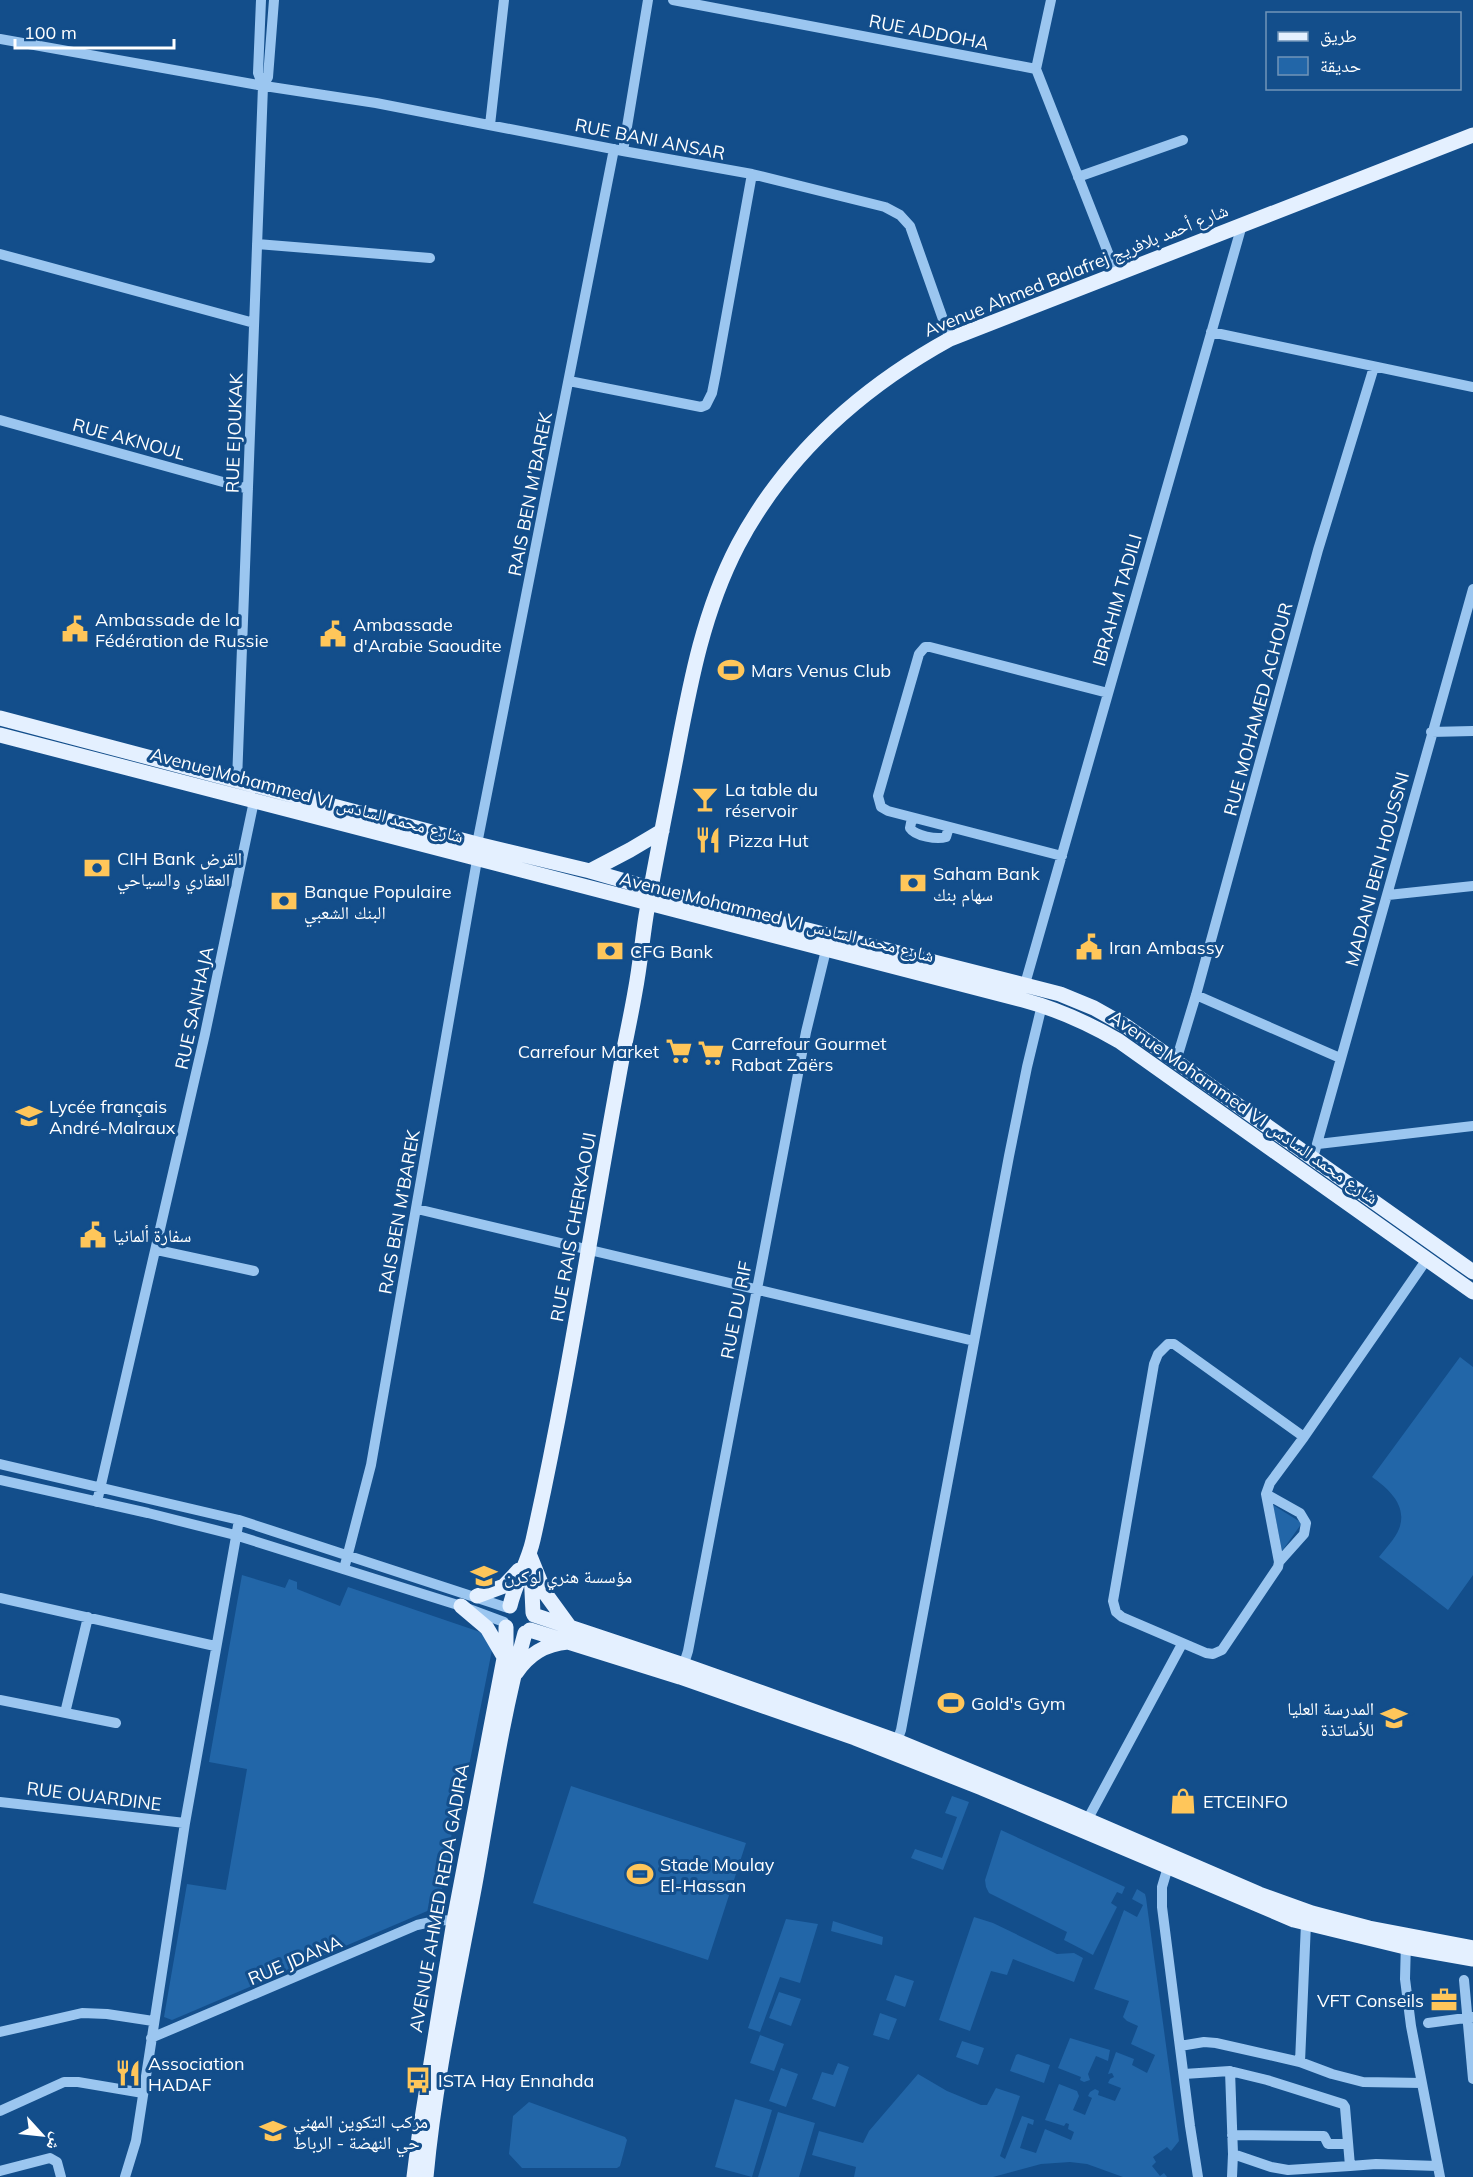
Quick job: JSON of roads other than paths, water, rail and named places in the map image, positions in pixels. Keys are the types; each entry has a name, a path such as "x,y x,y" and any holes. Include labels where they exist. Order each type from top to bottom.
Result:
{"main road":[{"name":"Avenue Ahmed Balafrej شارع أحمد بلافريج","path":"648,904 692,674 704,625 728,565 748,526 783,474 835,418 892,373 950,339 1473,135"},
{"name":"Avenue Mohammed VI شارع محمد السادس","path":"0,718 237,781 648,904 1042,1005 1089,1024 1119,1041 1473,1292"},
{"name":"Avenue Mohammed VI شارع محمد السادس","path":"0,735 254,801 477,852 590,871 709,905 1060,994 1094,1008 1126,1026 1316,1151 1473,1272"},
{"path":"590,871 662,831"},
{"name":"RUE RAIS CHERKAOUI","path":"530,1556 557,1426 635,993 648,904"},
{"path":"477,1596 504,1586 530,1556"},
{"path":"530,1556 513,1595 507,1616 515,1634 531,1623"},
{"path":"530,1556 531,1623"},
{"path":"530,1556 545,1593 570,1634"},
{"path":"507,1616 518,1603 524,1604 528,1606 531,1623"},
{"path":"461,1606 487,1628 504,1657"},
{"name":"AVENUE AHMED REDA GADIRA","path":"426,2177 461,1921 504,1657 507,1616"},
{"path":"531,1623 897,1741 1170,1862 1259,1906 1306,1923 1406,1941 1469,1949"},
{"name":"AVENUE AHMED REDA GADIRA","path":"414,2177 419,2137 461,1921 514,1675 531,1623"},
{"path":"514,1675 526,1660 542,1648 570,1634"},
{"path":"682,1671 1084,1825"},
{"path":"1170,1862 1312,1913 1406,1941"}],"street":[{"name":"RUE EJOUKAK","path":"237,781 257,244 261,85 258,73 261,0"},
{"name":"RUE EJOUKAK","path":"261,85 268,77 274,0"},
{"path":"490,125 504,0"},
{"name":"RAIS BEN M’BAREK","path":"344,1569 371,1465 477,852 569,381 648,0"},
{"name":"RUE ADDOHA","path":"673,0 1036,69"},
{"path":"1051,0 1036,69 1116,273"},
{"name":"RUE BANI ANSAR","path":"0,39 376,103 752,174 885,207 900,216 910,226 950,339"},
{"path":"1078,177 1183,140"},
{"path":"569,381 701,407 706,405 714,383 752,174"},
{"name":"IBRAHIM TADILI","path":"1025,984 1242,225"},
{"path":"257,244 430,258"},
{"path":"0,254 254,323"},
{"path":"1211,332 1473,387"},
{"name":"RUE MOHAMED ACHOUR","path":"1176,1061 1318,550 1374,367"},
{"name":"RUE AKNOUL","path":"0,420 248,489"},
{"name":"MADANI BEN HOUSSNI","path":"1316,1151 1431,732 1473,589"},
{"path":"1062,856 884,810 878,801 922,649 930,647 1108,693"},
{"path":"1431,732 1473,731"},
{"name":"RUE SANHAJA","path":"97,1502 157,1250 254,801"},
{"path":"1388,895 1473,886"},
{"name":"RUE DU RIF","path":"682,1671 806,1032 826,950"},
{"path":"1196,995 1341,1058"},
{"path":"897,1741 901,1730 1027,1067 1042,1005"},
{"path":"1316,1151 1473,1126"},
{"path":"417,1209 974,1341"},
{"path":"157,1250 254,1271"},
{"path":"1279,1562 1266,1494 1270,1483 1427,1259"},
{"path":"1266,1494 1300,1513 1306,1523 1304,1534 1279,1562 1274,1575 1222,1650 1213,1654 1182,1644 1122,1617 1116,1612 1114,1607 1154,1364 1158,1354 1168,1344 1174,1344 1304,1437"},
{"path":"0,1464 238,1520 477,1596 507,1616"},
{"path":"0,1480 235,1535 461,1606 507,1616"},
{"path":"125,2177 136,2141 185,1823 238,1520"},
{"path":"0,1598 215,1646"},
{"path":"65,1713 88,1617"},
{"path":"1084,1825 1182,1644"},
{"path":"0,1700 116,1723"},
{"name":"RUE OUARDINE","path":"0,1802 185,1823"},
{"path":"1170,1862 1162,1887 1162,1907 1197,2176"},
{"name":"RUE JDANA","path":"151,2038 417,1925 440,1920 461,1921"},
{"path":"1300,2062 1306,1923"},
{"path":"1233,2154 1271,2167 1288,2170 1376,2164 1439,2172 1405,1979 1406,1941"},
{"path":"1464,1980 1470,2017 1473,2079"},
{"path":"0,2032 82,2013 108,2014 153,2021"},
{"path":"1428,2023 1470,2017"},
{"path":"1180,2046 1204,2042 1216,2043 1300,2062 1363,2082 1422,2083"},
{"path":"1184,2074 1230,2071 1343,2104 1350,2166"},
{"path":"1230,2071 1232,2177"},
{"path":"0,2111 64,2082 78,2082 143,2093"},
{"path":"1232,2135 1324,2136 1328,2144 1348,2144"},
{"path":"0,2171 51,2158 57,2162 60,2177"}],"place":[{"name":"Ambassade de la Fédération de Russie","path":"75,629"},
{"name":"Ambassade d'Arabie Saoudite","path":"333,634"},
{"name":"Mars Venus Club","path":"731,670"},
{"name":"La table du réservoir","path":"705,799"},
{"name":"Pizza Hut","path":"708,840"},
{"name":"CIH Bank القرض العقاري والسياحي","path":"97,868"},
{"name":"Saham Bank سهام بنك","path":"913,883"},
{"name":"Banque Populaire البنك الشعبي","path":"284,901"},
{"name":"Iran Ambassy","path":"1089,947"},
{"name":"CFG Bank","path":"610,951"},
{"name":"Carrefour Market","path":"679,1051"},
{"name":"Carrefour Gourmet Rabat Zaërs","path":"711,1053"},
{"name":"Lycée français André-Malraux","path":"29,1116"},
{"name":"سفارة ألمانيا","path":"93,1235"},
{"name":"مؤسسة هنري لوكرن","path":"484,1576"},
{"name":"Gold's Gym","path":"951,1703"},
{"name":"المدرسة العليا للأساتذة","path":"1394,1718"},
{"name":"ETCEINFO","path":"1183,1801"},
{"name":"Stade Moulay El-Hassan","path":"640,1874"},
{"name":"VFT Conseils","path":"1444,2000"},
{"name":"Association HADAF","path":"128,2073"},
{"name":"ISTA Hay Ennahda","path":"418,2080"},
{"name":"مركب التكوين المهني حي النهضة - الرباط","path":"273,2131"}]}
